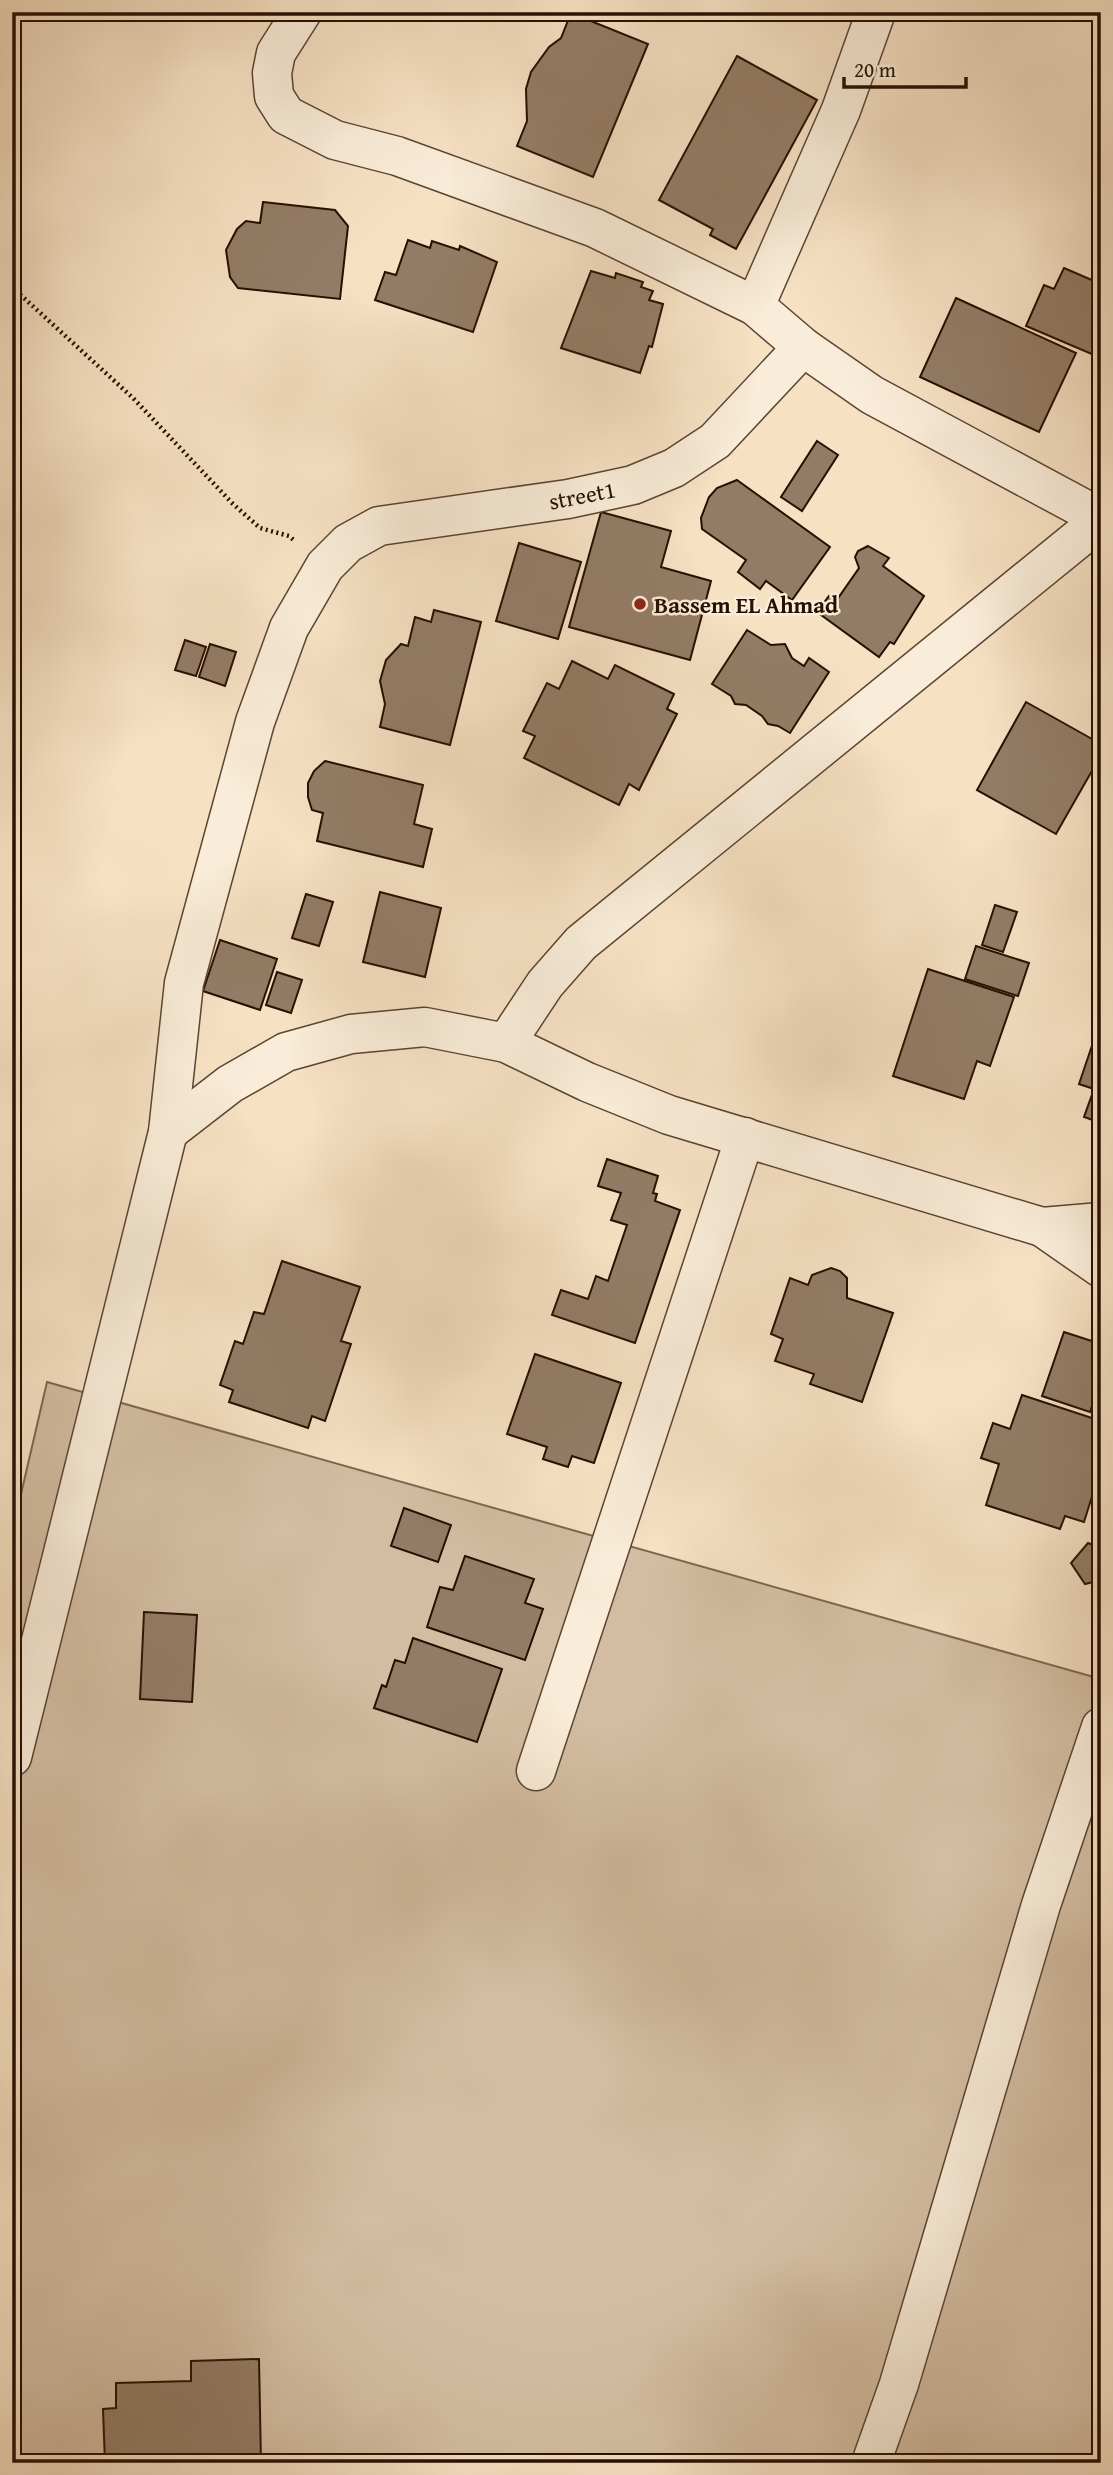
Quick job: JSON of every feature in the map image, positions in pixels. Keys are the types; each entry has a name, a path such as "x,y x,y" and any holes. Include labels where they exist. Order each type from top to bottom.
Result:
{"street":[{"path":"302,12 276,53 272,73 274,96 286,115 335,139 397,156 596,228 755,306 803,347 872,395 1101,519 581,943 545,984 506,1042"},
{"path":"755,306 841,110 876,12"},
{"name":"street1","path":"12,1757 168,1132 184,983 203,905 255,722 289,628 325,566 348,542 379,526 568,499 633,485 674,468 715,441 803,347"},
{"path":"168,1132 230,1084 286,1052 351,1034 425,1027 506,1042 587,1082 646,1105 1042,1227 1101,1268"},
{"path":"536,1771 745,1137"},
{"path":"1042,1227 1101,1222"},
{"path":"872,2463 1041,1905 1101,1727"}],"path":[{"path":"12,288 133,398 232,503 260,528 289,536 325,566"}],"shaded area":[{"path":"47,1382 1101,1679 1101,2463 19,2463 12,2423 12,1533"}],"building":[{"path":"571,13 648,44 593,177 517,146 527,121 526,89 531,72 549,47 561,38"},
{"path":"737,56 817,100 736,249 710,235 713,229 659,200"},
{"path":"263,202 335,210 348,226 340,299 238,288 230,277 226,250 237,229 246,221 260,223"},
{"path":"408,240 430,248 432,241 459,250 460,246 497,262 473,332 375,300 385,272 396,275"},
{"path":"1064,268 1101,284 1101,358 1026,326 1044,285 1054,289"},
{"path":"591,271 615,278 616,273 643,282 641,287 653,291 649,300 663,304 652,347 649,346 640,373 561,348"},
{"path":"956,298 1076,353 1039,432 920,377"},
{"path":"817,441 838,455 802,511 781,497"},
{"path":"737,480 830,547 792,600 766,581 760,589 738,572 746,560 702,529 701,518 709,497 717,488"},
{"name":"Bassem EL Ahmad","path":"601,512 671,531 661,567 711,581 690,660 569,627"},
{"path":"519,543 581,562 558,639 496,621"},
{"path":"868,546 889,558 883,566 924,596 894,644 890,642 879,657 817,612 829,596 836,601 859,568 855,557 858,551"},
{"path":"434,610 481,622 450,745 380,727 385,704 380,681 386,660 401,644 408,646 415,617 431,622"},
{"path":"747,630 771,645 785,644 792,658 804,666 809,658 829,672 790,733 768,724 762,716 746,705 735,704 731,696 712,684"},
{"path":"185,640 206,647 196,676 175,670"},
{"path":"210,644 236,652 225,686 199,677"},
{"path":"572,661 608,679 615,665 674,694 667,709 677,714 639,790 629,784 619,805 524,758 535,736 523,731 547,683 559,689"},
{"path":"1026,702 1101,744 1101,755 1056,834 977,790"},
{"path":"325,761 423,785 414,824 432,829 423,867 317,841 323,813 312,810 308,783 314,771"},
{"path":"380,892 441,908 425,977 363,962"},
{"path":"306,894 333,902 319,946 292,938"},
{"path":"995,905 1017,912 1003,952 982,945"},
{"path":"220,940 277,959 260,1010 203,991"},
{"path":"976,946 1029,963 1018,996 965,979"},
{"path":"928,969 1014,997 990,1066 977,1061 964,1099 893,1076"},
{"path":"277,972 302,980 291,1013 266,1005"},
{"path":"1101,1019 1101,1123 1084,1117 1094,1089 1079,1084"},
{"path":"607,1159 658,1176 653,1193 657,1194 655,1201 680,1210 635,1343 552,1315 561,1290 588,1299 596,1276 608,1281 627,1225 611,1220 621,1193 598,1186"},
{"path":"282,1261 360,1287 341,1341 351,1344 325,1421 312,1416 308,1428 229,1402 233,1390 220,1385 235,1341 243,1344 254,1312 264,1314"},
{"path":"831,1268 840,1271 847,1278 847,1298 893,1313 862,1402 810,1384 814,1374 775,1361 783,1339 771,1334 790,1278 808,1285 812,1275"},
{"path":"1064,1332 1101,1344 1101,1379 1090,1412 1042,1396"},
{"path":"535,1354 621,1383 594,1463 572,1456 568,1467 543,1459 547,1447 507,1434"},
{"path":"1022,1395 1101,1421 1101,1493 1094,1490 1084,1522 1065,1516 1060,1529 986,1505 999,1464 981,1458 993,1423 1010,1429"},
{"path":"404,1508 451,1525 438,1562 391,1546"},
{"path":"1088,1543 1101,1548 1101,1580 1085,1584 1071,1563"},
{"path":"465,1556 534,1579 525,1603 543,1609 525,1660 427,1627 440,1587 453,1590"},
{"path":"144,1612 197,1615 192,1702 140,1699"},
{"path":"413,1638 502,1669 477,1742 374,1708 382,1685 386,1687 395,1660 405,1663"},
{"path":"259,2359 261,2463 105,2463 103,2409 116,2408 116,2383 191,2381 191,2361"}],"place":[{"name":"Bassem EL Ahmad","path":"640,604"}]}
